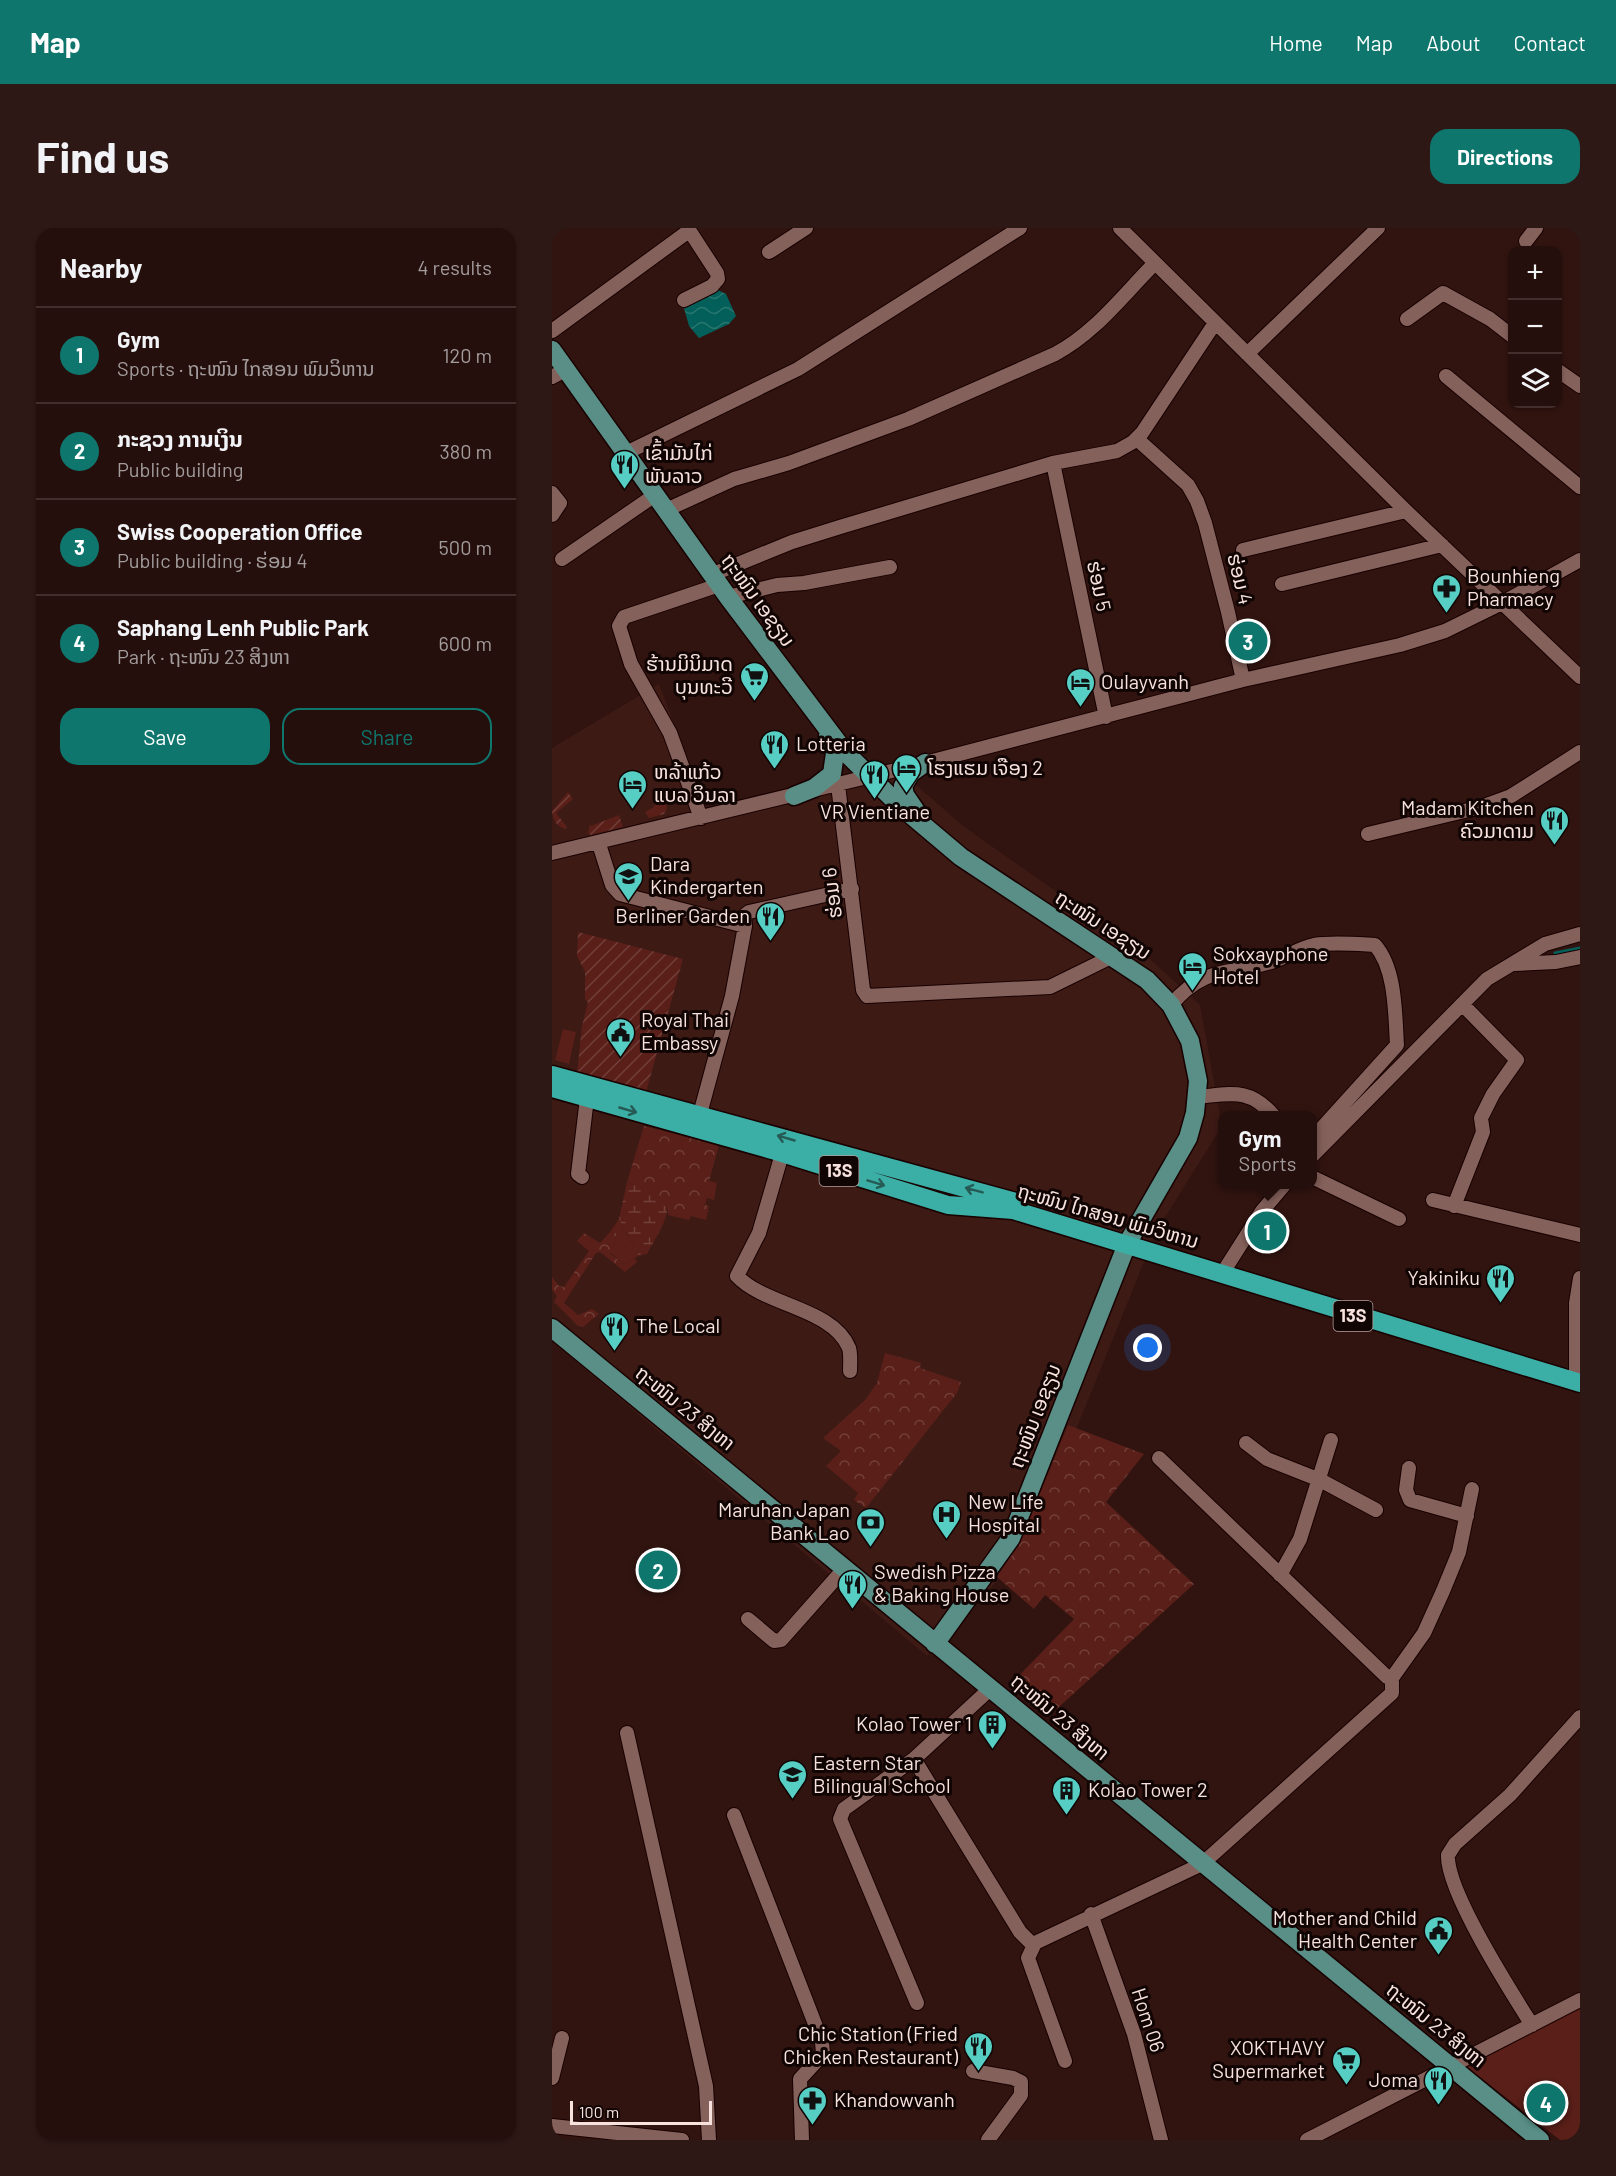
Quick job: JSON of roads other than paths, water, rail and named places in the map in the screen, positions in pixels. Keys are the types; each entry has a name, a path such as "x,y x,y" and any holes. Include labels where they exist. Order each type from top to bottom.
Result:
{"highway":[{"name":"ຖະໜົນ ໄກສອນ ພົມວິຫານ","path":"552,1075 700,1114 1227,1266 1578,1378"},
{"name":"ຖະໜົນ ໄກສອນ ພົມວິຫານ","path":"552,1088 782,1154 948,1205 1013,1209 1129,1239 1578,1378"}],"main road":[{"name":"ຖະໜົນ ເອຊຽນ","path":"552,350 559,374 626,453 719,586 820,721 871,777 930,833 969,862 1147,980 1171,1005 1190,1041 1198,1081 1188,1138 1129,1239 1011,1538 935,1644"},
{"path":"794,796 824,782 832,774 835,764 831,742 820,721"},
{"path":"925,764 911,773 903,786 910,804 930,833"},
{"name":"ຖະໜົນ 23 ສິງຫາ","path":"552,1328 1540,2140"}],"street":[{"path":"769,252 806,228"},
{"path":"626,453 798,369 1020,228"},
{"path":"1120,228 1406,511 1504,602 1580,677"},
{"path":"1247,354 1378,228"},
{"path":"1526,241 1536,228"},
{"path":"552,331 687,232 696,239 717,273 718,279 712,286 684,300"},
{"path":"562,559 660,503 789,464 908,419 1055,354 1074,344 1091,330 1155,263"},
{"path":"1407,319 1443,293 1490,319 1508,333"},
{"path":"701,818 670,733 632,664 619,626 624,617 719,586 792,542 1053,463 1117,451 1137,439 1215,323"},
{"path":"1562,373 1580,386"},
{"path":"1446,376 1580,487"},
{"name":"ຮ່ອມ 4","path":"1137,439 1188,485 1205,522 1243,680"},
{"name":"ຮ່ອມ 5","path":"1053,463 1106,717"},
{"path":"552,493 560,504 552,515"},
{"path":"1243,550 1406,511"},
{"path":"1282,584 1442,545"},
{"path":"552,853 599,844 925,764 1243,680 1400,645 1445,631 1580,560"},
{"path":"719,586 804,583 890,567"},
{"path":"1368,834 1481,807 1511,796 1580,752"},
{"name":"ຮ່ອມ 6","path":"838,785 863,990 867,996 1050,987 1111,957"},
{"path":"599,844 612,885 620,894 745,926"},
{"path":"700,1114 732,996 745,926 744,916 749,912 852,889"},
{"path":"1317,1150 1487,979 1545,944 1580,934"},
{"path":"1171,1005 1185,988 1199,979 1228,970 1270,962 1315,945 1375,945 1383,954 1389,978 1397,1045 1317,1133"},
{"path":"1515,964 1556,962 1580,957"},
{"path":"1454,1206 1483,1132 1481,1118 1493,1094 1517,1060 1462,1004"},
{"path":"1197,1097 1245,1094 1254,1097 1269,1111"},
{"path":"582,1178 578,1174 587,1098"},
{"path":"782,1154 759,1233 737,1276 752,1287 835,1328 850,1350 849,1371"},
{"path":"1317,1179 1399,1219"},
{"path":"1227,1266 1262,1211 1281,1189"},
{"path":"1433,1200 1580,1235"},
{"path":"1578,1378 1576,1303 1580,1278"},
{"path":"1280,1575 1300,1539 1331,1440"},
{"path":"1246,1443 1267,1459 1320,1480 1376,1510"},
{"path":"1159,1458 1387,1677 1392,1678"},
{"path":"1409,1468 1406,1490 1410,1500 1467,1516"},
{"path":"1065,2061 1028,1958 1030,1948 1035,1942 1091,1914 1202,1864 1392,1693 1392,1678 1424,1633 1459,1552 1472,1489"},
{"path":"748,1619 774,1641 781,1640 844,1569"},
{"path":"917,2003 840,1819 844,1809 914,1759 991,1688"},
{"path":"1532,2025 1477,1931 1452,1877 1448,1855 1455,1844 1510,1795 1580,1717"},
{"path":"627,1733 706,2086 710,2140"},
{"path":"914,1759 1020,1932 1030,1942 1035,1942"},
{"path":"734,1815 822,2042 823,2054 800,2079 802,2140"},
{"name":"Hom 06","path":"1091,1914 1134,2034 1161,2140"},
{"path":"1307,2140 1580,2000"},
{"path":"552,2078 562,2038"},
{"path":"973,2071 1013,2078 1021,2082 1023,2087 1021,2095 988,2140"},
{"path":"552,2126 682,2140"}],"water":[{"path":"718,290 726,294 736,316 729,324 699,338 689,326 684,308"}],"waterway":[{"path":"1555,953 1580,948"}],"place":[{"name":"ເຂົ້າມັນໄກ່ ພັນລາວ","path":"624,490"},
{"name":"Bounhieng Pharmacy","path":"1446,614"},
{"name":"Swiss Cooperation Office","path":"1248,641"},
{"name":"ຮ້ານມິນິມາດ ບຸນທະວີ","path":"754,702"},
{"name":"Oulayvanh","path":"1080,708"},
{"name":"Lotteria","path":"775,770"},
{"name":"ໂຮງແຮມ ເຈືອງ 2","path":"907,794"},
{"name":"VR Vientiane","path":"875,800"},
{"name":"ຫລ້າແກ້ວ ແບລ ວິນລາ","path":"633,810"},
{"name":"Madam Kitchen ຄົວມາດາມ","path":"1555,846"},
{"name":"Dara Kindergarten","path":"629,902"},
{"name":"Berliner Garden","path":"771,942"},
{"name":"Sokxayphone Hotel","path":"1192,992"},
{"name":"Royal Thai Embassy","path":"620,1058"},
{"name":"Gym","path":"1267,1231"},
{"name":"Yakiniku","path":"1501,1304"},
{"name":"The Local","path":"615,1352"},
{"name":"New Life Hospital","path":"947,1540"},
{"name":"Maruhan Japan Bank Lao","path":"871,1548"},
{"name":"ກະຊວງ ການເງິນ","path":"658,1570"},
{"name":"Swedish Pizza & Baking House","path":"853,1610"},
{"name":"Kolao Tower 1","path":"993,1750"},
{"name":"Eastern Star Bilingual School","path":"792,1800"},
{"name":"Kolao Tower 2","path":"1067,1816"},
{"name":"Mother and Child Health Center","path":"1438,1956"},
{"name":"Chic Station (Fried Chicken Restaurant)","path":"979,2072"},
{"name":"XOKTHAVY Supermarket","path":"1346,2086"},
{"name":"Saphang Lenh Public Park","path":"1546,2103"},
{"name":"Joma","path":"1439,2106"},
{"name":"Khandowvanh","path":"813,2126"}]}
